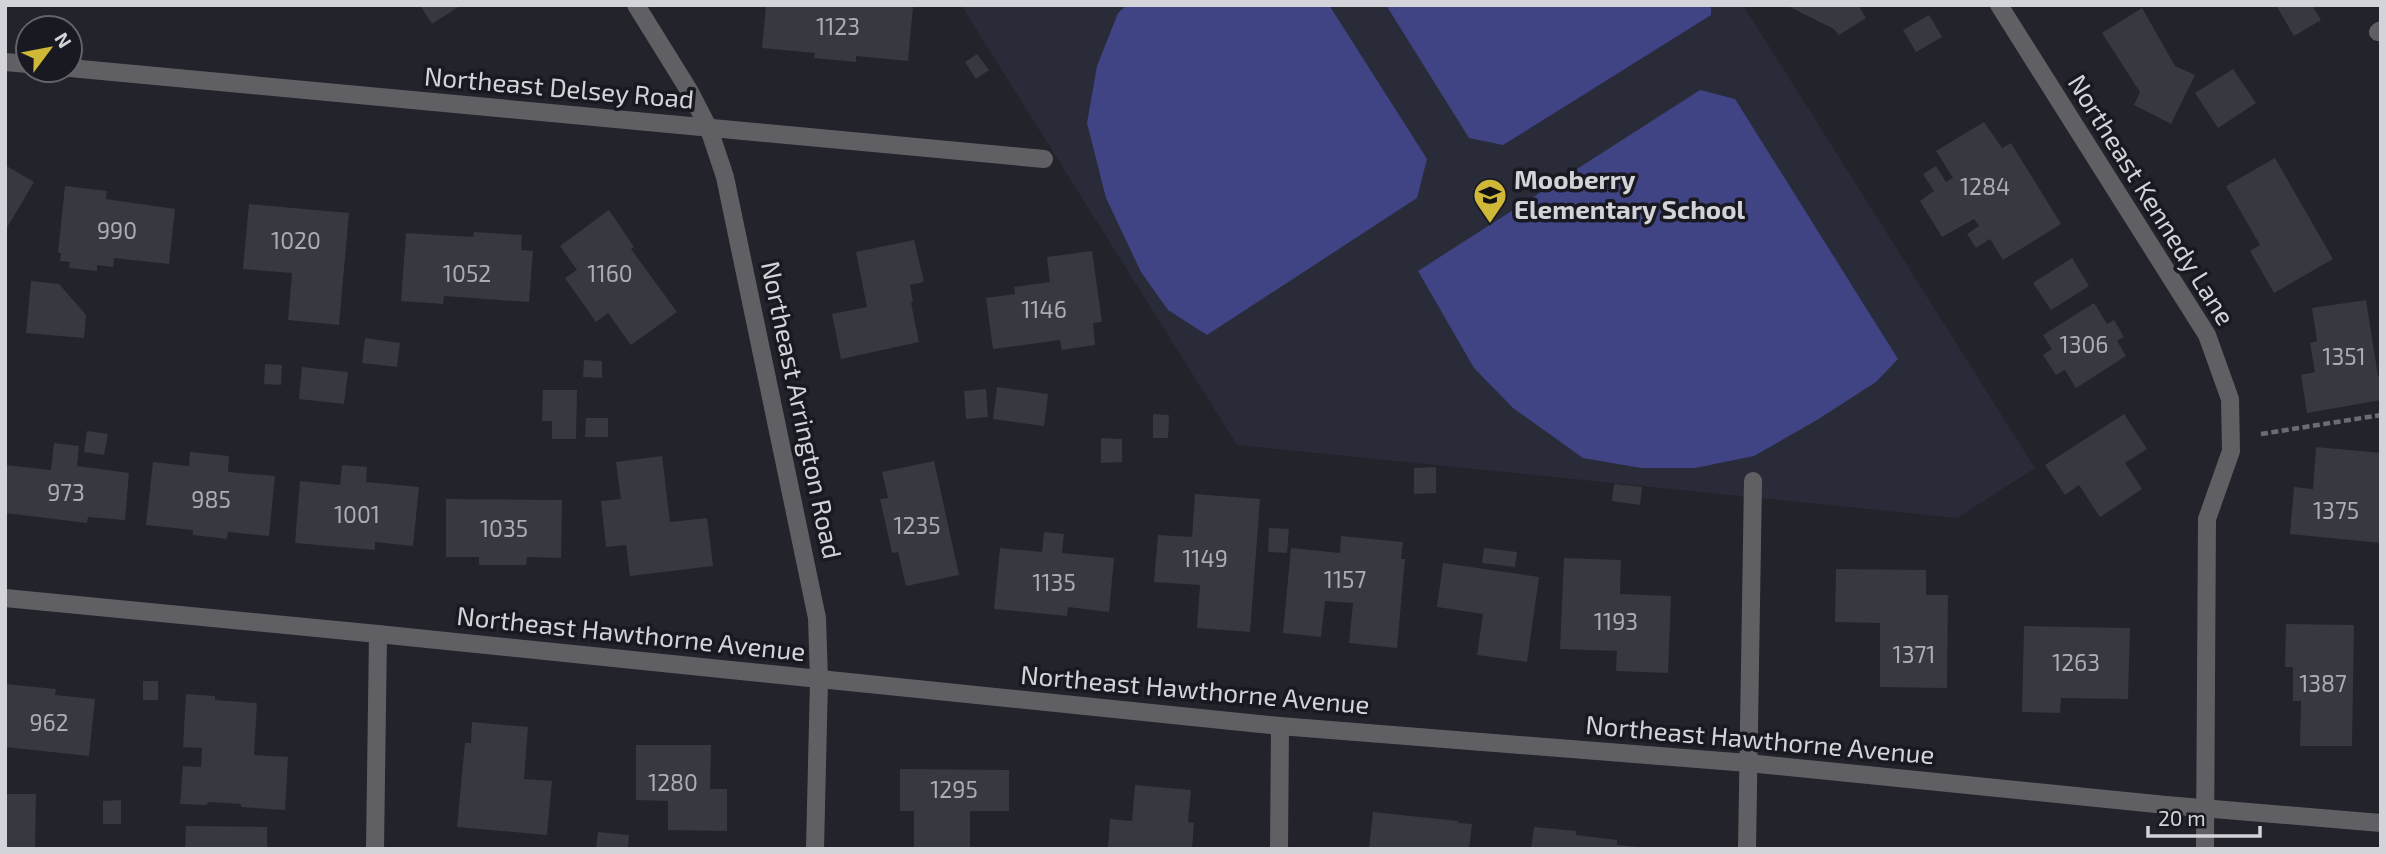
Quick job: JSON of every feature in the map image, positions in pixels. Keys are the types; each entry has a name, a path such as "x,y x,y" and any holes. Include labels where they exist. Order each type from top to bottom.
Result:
{"street":[{"name":"Northeast Arrington Road","path":"636,5 690,92 709,129 725,177 817,618 819,680 815,849"},
{"name":"Northeast Kennedy Lane","path":"1999,5 2207,335 2230,399 2231,451 2207,519 2205,849"},
{"name":"Northeast Delsey Road","path":"84,69 1044,159"},
{"path":"1747,849 1753,481"},
{"name":"Northeast Hawthorne Avenue","path":"5,598 1280,726 1748,763 2381,823"},
{"path":"375,849 378,634"},
{"path":"1279,849 1280,726"}],"path":[{"path":"2261,434 2381,415"}],"shaded area":[{"name":"Mooberry Elementary School","path":"961,5 1743,5 2035,468 1957,518 1237,445"},
{"path":"1127,5 1329,5 1427,159 1417,198 1207,335 1168,310 1141,272 1106,198 1087,123 1097,66 1118,13"},
{"path":"1386,5 1711,5 1711,15 1503,145 1469,138"},
{"path":"1700,90 1735,99 1898,359 1876,382 1754,456 1695,468 1641,468 1583,458 1513,408 1474,368 1418,271"}],"building":[{"path":"420,5 461,5 432,24"},
{"path":"766,5 913,6 908,61 856,56 856,62 814,58 815,53 762,48"},
{"path":"1786,5 1858,5 1866,18 1839,35 1834,29"},
{"path":"2276,5 2312,5 2321,20 2294,36"},
{"path":"2142,8 2175,66 2195,75 2171,124 2134,105 2140,92 2102,33"},
{"path":"1929,15 1942,37 1916,52 1903,30"},
{"path":"977,54 989,70 976,79 965,62"},
{"path":"2233,69 2256,103 2218,128 2195,93"},
{"path":"1984,122 2002,148 2011,143 2061,224 2003,260 1990,239 1976,248 1967,234 1979,226 1974,219 1942,237 1920,201 1934,191 1923,174 1936,166 1946,182 1953,178 1936,151"},
{"path":"2275,158 2333,259 2274,293 2250,251 2260,245 2226,186"},
{"path":"5,165 34,182 5,231"},
{"path":"65,186 107,191 106,199 175,209 169,264 114,258 113,267 97,265 97,271 69,268 70,262 60,261 61,253 58,253"},
{"path":"249,204 349,213 339,325 288,320 292,273 243,269"},
{"path":"609,210 634,247 631,249 677,312 631,345 608,313 596,322 565,278 577,270 560,246"},
{"path":"474,232 522,235 521,250 533,251 529,302 444,296 443,304 401,301 406,233 473,237"},
{"path":"914,240 924,282 910,285 919,342 841,359 832,314 867,307 856,252"},
{"path":"1092,251 1102,322 1093,323 1095,345 1062,350 1060,340 993,349 986,298 1015,294 1014,287 1050,282 1047,257"},
{"path":"2072,258 2089,286 2051,310 2033,283"},
{"path":"31,281 59,284 86,315 84,338 26,333"},
{"path":"2366,300 2378,376 2381,375 2381,400 2307,413 2301,375 2315,372 2310,343 2317,341 2312,308"},
{"path":"2094,303 2107,324 2114,320 2124,337 2117,341 2126,356 2076,388 2065,370 2056,375 2043,355 2052,349 2043,335"},
{"path":"365,338 400,343 397,367 362,363"},
{"path":"584,360 602,361 602,378 583,377"},
{"path":"265,364 282,365 281,385 264,384"},
{"path":"302,367 348,372 344,404 299,399"},
{"path":"997,387 1048,394 1044,426 993,419"},
{"path":"986,389 988,417 966,419 964,391"},
{"path":"543,390 577,390 576,439 552,439 552,421 542,421"},
{"path":"1153,414 1169,415 1168,438 1153,438"},
{"path":"2124,414 2147,449 2125,463 2142,489 2100,517 2079,485 2065,495 2045,465"},
{"path":"586,418 608,418 608,437 585,437"},
{"path":"87,431 108,434 104,455 84,452"},
{"path":"1101,438 1122,439 1122,462 1101,463"},
{"path":"54,443 79,446 77,466 129,473 125,520 88,517 87,523 5,513 5,465 51,470"},
{"path":"2316,447 2381,453 2381,543 2290,534 2294,487 2313,489"},
{"path":"190,452 229,456 228,472 275,476 269,536 228,532 227,539 193,535 193,530 146,525 153,462 189,466"},
{"path":"662,456 670,522 707,518 713,566 630,576 626,545 606,547 601,501 621,499 616,462"},
{"path":"934,461 959,575 906,586 898,552 892,553 880,499 888,498 882,472"},
{"path":"342,465 367,467 366,482 419,487 413,546 375,542 375,550 295,543 300,481 340,485"},
{"path":"1436,467 1436,493 1414,494 1414,468"},
{"path":"1614,484 1642,487 1640,505 1612,501"},
{"path":"1195,494 1260,499 1250,632 1197,628 1200,585 1154,582 1158,535 1192,537"},
{"path":"446,499 562,500 561,558 527,557 526,565 479,565 479,557 446,557"},
{"path":"1269,528 1289,529 1287,553 1268,552"},
{"path":"1044,532 1064,534 1062,553 1114,558 1109,612 1068,607 1067,616 994,609 1000,548 1042,552"},
{"path":"1341,536 1403,542 1401,559 1405,559 1397,648 1349,643 1353,603 1325,601 1321,637 1283,633 1291,548 1340,553"},
{"path":"1484,548 1517,552 1515,567 1482,563"},
{"path":"1564,558 1621,560 1620,594 1671,596 1668,673 1616,671 1617,651 1560,649"},
{"path":"1443,563 1539,577 1527,662 1477,655 1483,614 1437,607"},
{"path":"1836,569 1926,570 1926,595 1948,595 1947,688 1880,687 1880,623 1835,622"},
{"path":"2286,624 2354,625 2352,746 2300,746 2301,701 2293,701 2293,667 2285,667"},
{"path":"2024,626 2130,628 2128,699 2061,698 2060,713 2022,712"},
{"path":"143,681 158,681 158,700 143,700"},
{"path":"5,684 56,689 55,695 95,699 89,756 5,747"},
{"path":"186,694 215,696 215,700 257,703 254,755 288,757 285,810 208,802 207,805 180,804 183,766 201,767 202,748 183,747"},
{"path":"472,722 528,727 524,779 552,781 547,835 457,827 465,743 471,743"},
{"path":"636,745 711,745 710,789 727,789 727,831 668,830 668,801 636,800"},
{"path":"900,769 1009,770 1009,811 970,811 970,849 914,849 914,811 900,811"},
{"path":"1135,785 1191,790 1188,822 1194,823 1192,849 1108,849 1110,819 1132,821"},
{"path":"5,794 36,794 35,849 5,849"},
{"path":"121,800 121,824 103,824 103,801"},
{"path":"1373,812 1472,824 1469,849 1369,849"},
{"path":"186,826 267,827 267,849 185,849"},
{"path":"1534,827 1576,831 1576,835 1617,840 1617,845 1640,849 1531,849"},
{"path":"598,832 629,835 628,849 596,849"}],"place":[{"name":"Mooberry Elementary School","path":"1490,225"}]}
